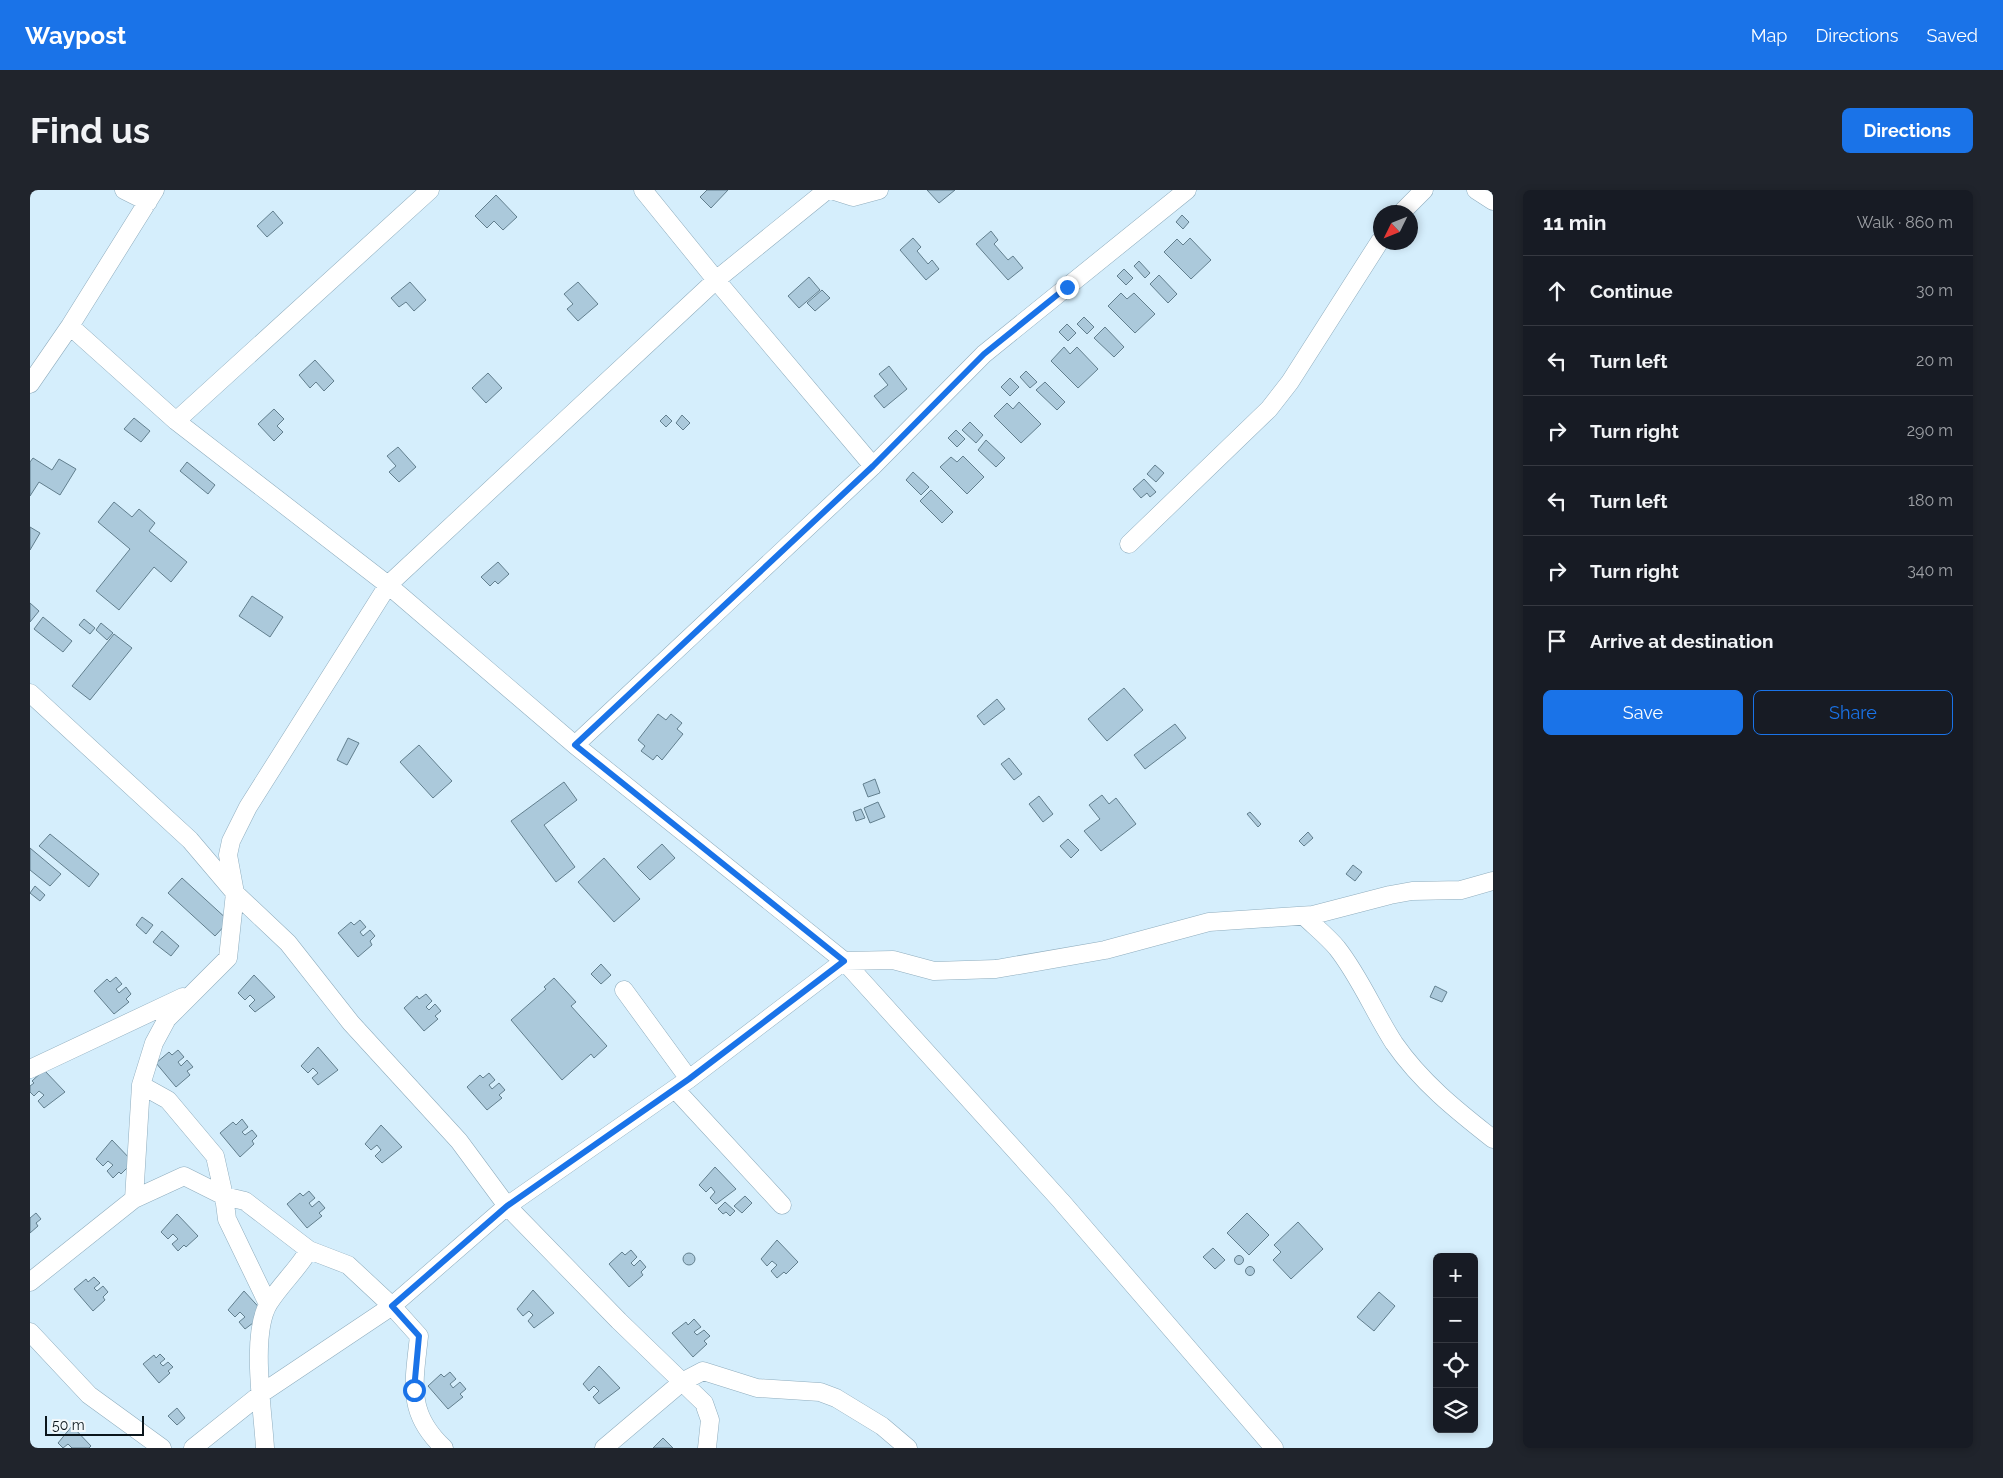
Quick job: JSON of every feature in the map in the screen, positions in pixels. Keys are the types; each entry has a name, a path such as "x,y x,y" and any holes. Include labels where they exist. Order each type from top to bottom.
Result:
{"street":[{"path":"30,384 70,326 152,196 124,190"},
{"path":"176,421 430,190"},
{"path":"644,190 716,280 873,466"},
{"path":"134,1198 140,1085 159,1032 167,1019 228,958 235,893 228,856 231,841 248,807 388,585 716,280 826,190"},
{"path":"831,190 853,197 878,190"},
{"path":"575,745 873,466 984,354 1187,190"},
{"path":"1409,205 1424,190"},
{"path":"1476,190 1493,202"},
{"path":"1129,544 1269,409 1290,382 1374,250"},
{"path":"70,326 176,421 388,585 575,745 844,961 1061,1201 1265,1445"},
{"path":"30,693 190,840 235,893 288,943 352,1024 459,1141 507,1206 620,1322 704,1404 710,1420 707,1448"},
{"path":"193,1448 262,1393 392,1306 507,1206 682,1084 844,961 893,960 934,971 996,969 1105,950 1209,922 1304,916 1400,893 1461,890 1493,880"},
{"path":"1304,916 1336,947 1373,1003 1394,1042 1413,1068 1449,1105 1493,1139"},
{"path":"624,990 682,1084 782,1205"},
{"path":"30,1069 197,991"},
{"path":"140,1085 168,1100 202,1138 215,1156 227,1219 268,1304"},
{"path":"30,1282 134,1198 184,1176 224,1196 245,1201 309,1250 348,1264 392,1306 419,1336 414,1390 417,1410 424,1426 444,1448"},
{"path":"265,1448 259,1337 268,1304 300,1266 309,1250"},
{"path":"30,1332 89,1395 162,1448"},
{"path":"604,1448 682,1382 703,1371 757,1388 820,1392 836,1398 882,1426 908,1448"}],"building":[{"path":"707,190 728,190 711,208 700,197"},
{"path":"927,190 955,190 939,203"},
{"path":"496,195 517,217 503,230 494,221 487,228 475,216"},
{"path":"273,211 283,223 267,237 257,226"},
{"path":"1182,215 1189,222 1183,229 1176,222"},
{"path":"991,231 998,240 994,244 1008,260 1013,256 1023,268 1008,280 976,244"},
{"path":"913,238 921,247 917,251 928,264 932,260 939,269 926,280 900,250"},
{"path":"1190,238 1211,260 1191,279 1164,252 1177,239 1183,245"},
{"path":"1139,261 1150,273 1145,278 1134,266"},
{"path":"1124,269 1133,278 1126,285 1117,276"},
{"path":"1159,275 1177,294 1168,303 1150,284"},
{"path":"809,277 820,290 799,308 788,296"},
{"path":"410,282 426,300 414,311 406,302 399,307 391,298"},
{"path":"578,282 598,304 578,321 567,309 573,304 564,294"},
{"path":"822,290 830,298 815,311 807,303"},
{"path":"1121,293 1127,299 1134,293 1155,314 1135,333 1108,306"},
{"path":"1084,317 1094,327 1087,334 1077,324"},
{"path":"1067,324 1076,333 1068,341 1059,332"},
{"path":"1105,327 1124,347 1114,357 1094,338"},
{"path":"1064,347 1070,354 1077,347 1098,369 1078,388 1051,361"},
{"path":"315,360 334,381 324,391 316,382 310,388 299,375"},
{"path":"889,366 907,389 884,408 874,396 888,385 879,374"},
{"path":"1026,371 1037,382 1030,388 1020,377"},
{"path":"488,373 502,388 486,403 472,388"},
{"path":"1010,378 1019,387 1010,396 1001,387"},
{"path":"1045,382 1065,402 1057,410 1036,390"},
{"path":"1019,402 1041,424 1021,443 994,416 1007,403 1013,409"},
{"path":"274,409 284,419 277,426 283,432 274,441 258,424"},
{"path":"666,415 672,421 666,427 660,421"},
{"path":"682,415 690,423 683,430 676,423"},
{"path":"134,418 150,431 141,442 124,429"},
{"path":"970,422 983,435 976,443 962,430"},
{"path":"956,430 965,439 957,447 948,438"},
{"path":"986,440 1005,458 996,467 978,450"},
{"path":"398,447 416,467 399,482 389,472 396,466 387,456"},
{"path":"963,456 984,477 967,494 940,467 951,457 957,462"},
{"path":"33,458 52,470 59,459 76,469 60,495 39,482 30,496 30,462"},
{"path":"187,462 215,485 208,494 180,471"},
{"path":"1155,465 1164,473 1156,482 1147,474"},
{"path":"913,472 929,487 921,495 906,480"},
{"path":"1144,479 1156,492 1150,497 1147,493 1141,498 1133,489"},
{"path":"931,490 953,512 942,523 920,501"},
{"path":"114,502 132,517 139,509 155,523 149,531 187,562 171,582 154,567 119,610 96,591 130,549 98,522"},
{"path":"30,527 40,533 30,550"},
{"path":"498,562 509,574 498,584 495,581 490,586 481,577"},
{"path":"252,596 283,617 270,637 239,616"},
{"path":"30,603 39,611 30,622"},
{"path":"43,617 72,641 63,652 34,629"},
{"path":"84,619 95,628 90,634 79,625"},
{"path":"101,623 113,633 107,640 96,630"},
{"path":"114,634 132,648 90,700 72,686"},
{"path":"1124,688 1143,710 1107,741 1088,719"},
{"path":"997,699 1005,709 984,725 977,716"},
{"path":"658,714 666,720 671,714 682,723 677,729 683,734 662,760 657,755 653,760 641,751 645,746 638,740"},
{"path":"1175,724 1186,738 1145,769 1134,755"},
{"path":"348,738 359,743 347,765 337,760"},
{"path":"419,745 452,781 433,798 400,762"},
{"path":"1009,758 1022,774 1014,780 1001,764"},
{"path":"875,779 880,793 868,797 863,784"},
{"path":"564,782 577,800 544,825 575,867 556,882 511,821"},
{"path":"1102,795 1109,804 1116,798 1136,824 1101,851 1084,831 1100,819 1089,805"},
{"path":"1039,796 1053,814 1043,822 1029,804"},
{"path":"878,802 885,817 870,823 864,808"},
{"path":"861,809 865,818 856,821 853,812"},
{"path":"1250,812 1261,824 1258,827 1247,814"},
{"path":"1308,832 1313,838 1304,846 1299,841"},
{"path":"50,834 99,874 89,887 39,846"},
{"path":"1068,839 1079,850 1071,858 1060,846"},
{"path":"662,844 675,858 650,880 637,867"},
{"path":"30,848 61,874 50,886 30,870"},
{"path":"604,858 640,899 614,922 578,882"},
{"path":"1353,865 1362,872 1355,881 1346,874"},
{"path":"182,878 229,921 215,936 168,893"},
{"path":"35,886 45,895 40,901 30,893"},
{"path":"142,917 153,925 146,934 136,925"},
{"path":"360,920 366,927 360,932 363,936 370,930 375,936 370,941 372,945 358,957 338,933 351,922 354,925"},
{"path":"162,931 179,946 171,956 153,942"},
{"path":"601,964 611,975 601,984 591,974"},
{"path":"254,975 275,997 255,1012 249,1006 255,1000 250,995 245,1000 238,993"},
{"path":"116,977 122,984 116,989 119,993 126,987 131,994 126,999 129,1002 114,1014 94,991 107,979 110,982"},
{"path":"554,978 576,1002 571,1006 607,1046 594,1058 591,1054 562,1080 511,1020 546,989 544,987"},
{"path":"1435,986 1447,992 1442,1002 1430,997"},
{"path":"426,994 432,1001 426,1007 429,1010 435,1004 441,1011 435,1016 438,1019 424,1031 404,1008 417,996 419,999"},
{"path":"318,1047 338,1070 318,1085 312,1078 318,1073 313,1068 308,1073 301,1066"},
{"path":"178,1050 184,1057 178,1062 181,1066 187,1060 193,1067 187,1071 190,1075 176,1087 156,1063 169,1052 172,1055"},
{"path":"44,1070 65,1092 44,1108 38,1101 44,1095 39,1091 34,1096 30,1092 30,1086 34,1083 32,1081"},
{"path":"489,1073 495,1080 489,1085 492,1089 499,1083 505,1090 499,1095 502,1098 487,1110 467,1087 480,1075 483,1078"},
{"path":"242,1119 248,1127 242,1132 245,1135 252,1130 257,1136 252,1141 254,1144 240,1157 220,1133 233,1122 236,1125"},
{"path":"381,1125 402,1147 382,1163 375,1156 381,1150 377,1145 371,1150 365,1144"},
{"path":"112,1140 133,1162 121,1174 119,1172 113,1178 107,1171 113,1165 108,1161 103,1166 96,1159"},
{"path":"715,1167 736,1189 716,1204 710,1198 715,1192 711,1187 706,1192 699,1185"},
{"path":"309,1191 315,1198 309,1203 312,1207 319,1201 325,1208 319,1213 322,1216 307,1228 287,1204 300,1193 303,1196"},
{"path":"745,1196 752,1203 742,1213 734,1206"},
{"path":"725,1202 735,1211 730,1216 726,1212 723,1214 718,1209"},
{"path":"36,1213 41,1219 36,1223 38,1226 30,1233 30,1218"},
{"path":"1247,1213 1269,1235 1249,1255 1227,1233"},
{"path":"177,1214 198,1236 186,1247 184,1245 178,1251 172,1244 178,1239 173,1234 168,1239 161,1232"},
{"path":"1298,1222 1323,1249 1291,1279 1273,1260 1281,1252 1274,1245"},
{"path":"777,1240 798,1262 786,1274 784,1272 777,1278 771,1271 777,1265 772,1261 767,1266 761,1259"},
{"path":"1213,1248 1225,1260 1215,1269 1203,1257"},
{"path":"631,1250 637,1257 631,1263 634,1266 640,1260 646,1267 641,1272 643,1275 629,1287 609,1264 622,1252 625,1255"},
{"path":"687,1253 691,1253 695,1259 691,1265 687,1265 683,1261 683,1257"},
{"path":"1239,1255 1244,1260 1239,1265 1234,1260"},
{"path":"1250,1267 1254,1271 1250,1275 1246,1271"},
{"path":"94,1277 100,1283 94,1288 97,1291 103,1286 108,1292 103,1297 105,1300 93,1311 74,1289 86,1279 88,1282"},
{"path":"533,1290 554,1313 534,1328 528,1321 533,1315 529,1311 523,1316 517,1309"},
{"path":"244,1291 265,1314 245,1329 239,1322 245,1317 240,1312 235,1317 228,1310"},
{"path":"1379,1292 1395,1306 1374,1331 1357,1317"},
{"path":"694,1319 701,1327 694,1332 697,1335 704,1330 710,1336 704,1341 707,1344 693,1357 672,1333 686,1322 688,1325"},
{"path":"160,1354 165,1359 160,1363 163,1366 168,1362 173,1367 168,1371 170,1373 159,1383 143,1364 154,1355 156,1358"},
{"path":"599,1366 620,1388 599,1404 593,1397 599,1391 594,1386 589,1391 583,1384"},
{"path":"450,1372 456,1379 450,1384 453,1388 460,1382 466,1389 460,1394 463,1397 448,1409 428,1386 441,1374 444,1377"},
{"path":"177,1408 185,1418 177,1425 168,1416"},
{"path":"72,1426 91,1446 89,1448 72,1448 68,1444 63,1448 58,1443"},
{"path":"663,1438 673,1448 653,1448"}],"route":[{"path":"414,1390 419,1336 392,1306 507,1206 689,1079 844,961 575,745 873,466 980,361 984,354 1067,287"}]}
